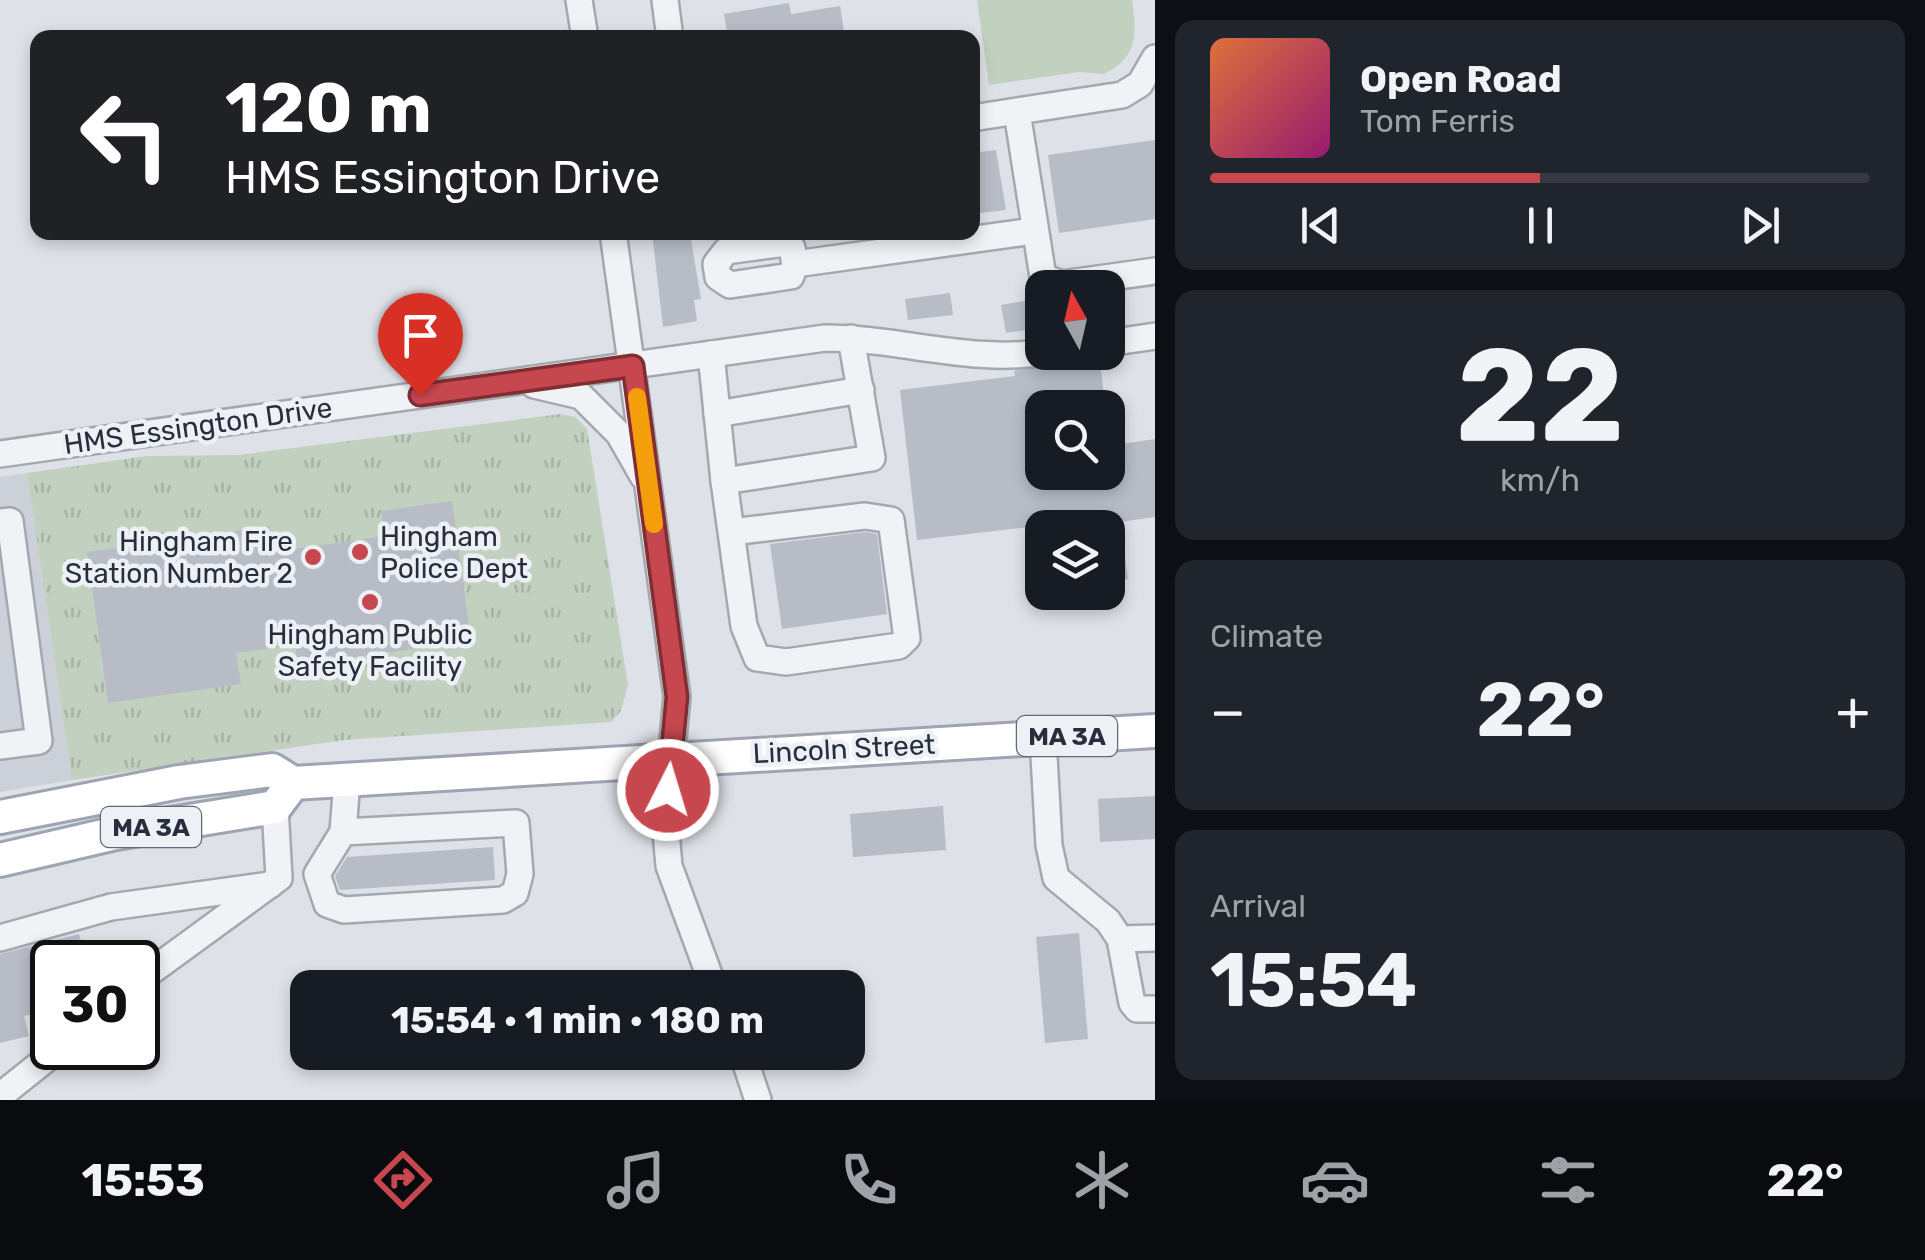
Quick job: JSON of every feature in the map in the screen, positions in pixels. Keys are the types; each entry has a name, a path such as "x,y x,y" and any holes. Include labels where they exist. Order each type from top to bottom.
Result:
{"main road":[{"name":"Lincoln Street","path":"0,860 347,780 1155,731"},
{"name":"Lincoln Street","path":"0,817 179,782 272,770 284,796"}],"street":[{"path":"579,0 583,30"},
{"path":"665,0 669,30"},
{"path":"980,117 1122,95 1140,84 1155,58"},
{"path":"1017,112 1043,277 1050,282 1155,271"},
{"path":"980,239 1034,232"},
{"path":"614,240 677,697 665,822 669,866 707,970"},
{"path":"795,264 974,240"},
{"path":"1125,340 1155,336"},
{"path":"724,481 872,458 852,338"},
{"name":"HMS Essington Drive","path":"0,454 711,354 852,338 987,356 1025,353"},
{"path":"711,354 724,481 731,532 744,626 757,658 786,662 900,646 908,638 910,626 891,520 865,516 731,532"},
{"path":"520,381 581,396 619,434 649,486"},
{"path":"717,414 860,390"},
{"path":"0,522 10,521 39,741 0,746"},
{"path":"1043,738 1049,845 1056,878 1108,921 1120,939 1132,1004 1137,1010 1155,1009"},
{"path":"343,832 516,823 520,874 515,893 503,900 344,910 327,904 317,874 343,832 347,780"},
{"path":"160,965 279,878 284,796"},
{"path":"0,938 111,907 270,884"},
{"path":"1120,939 1155,938"},
{"path":"0,1096 32,1070"},
{"path":"748,1070 758,1100"}],"shaded area":[{"path":"27,473 72,780 0,792 0,477"}],"green space":[{"path":"977,0 1132,0 1133,43 1123,60 1104,74 1079,72 989,85"},
{"path":"560,414 575,417 587,429 628,685 621,711 611,722 344,740 72,780 27,473 147,456 239,455"}],"building":[{"path":"789,3 791,14 840,6 844,30 727,30 724,14"},
{"path":"1155,140 1155,219 1059,233 1048,155"},
{"path":"996,150 1006,210 980,213 980,152"},
{"path":"653,240 691,240 701,299 694,300 697,321 663,327"},
{"path":"950,293 953,315 908,320 905,299"},
{"path":"1025,301 1025,330 1006,333 1001,305"},
{"path":"1101,370 1104,390 1025,390 1025,490 1125,490 1125,443 1155,439 1155,517 1125,521 1125,510 1025,510 1025,527 917,540 900,390 1015,376 1014,371"},
{"name":"Hingham Public Safety Facility","path":"452,501 471,641 298,665 295,645 236,653 241,684 108,703 87,552 270,526 273,552 385,536 381,511"},
{"path":"865,532 877,534 887,614 782,629 770,544"},
{"path":"1155,796 1155,839 1100,842 1098,799"},
{"path":"943,806 946,850 853,857 850,814"},
{"path":"493,847 495,880 340,890 335,876 347,857"},
{"path":"1079,933 1088,1039 1045,1043 1036,937"},
{"path":"79,934 80,940 55,940"},
{"path":"30,946 30,1014 24,1016 29,1036 0,1043 0,954"}],"slow traffic":[{"path":"637,397 654,524"}],"place":[{"name":"Hingham Police Dept","path":"360,552"},
{"name":"Hingham Fire Station Number 2","path":"313,557"},
{"name":"Hingham Public Safety Facility","path":"370,602"}],"route":[{"path":"420,395 633,366 677,697 668,790"}]}
